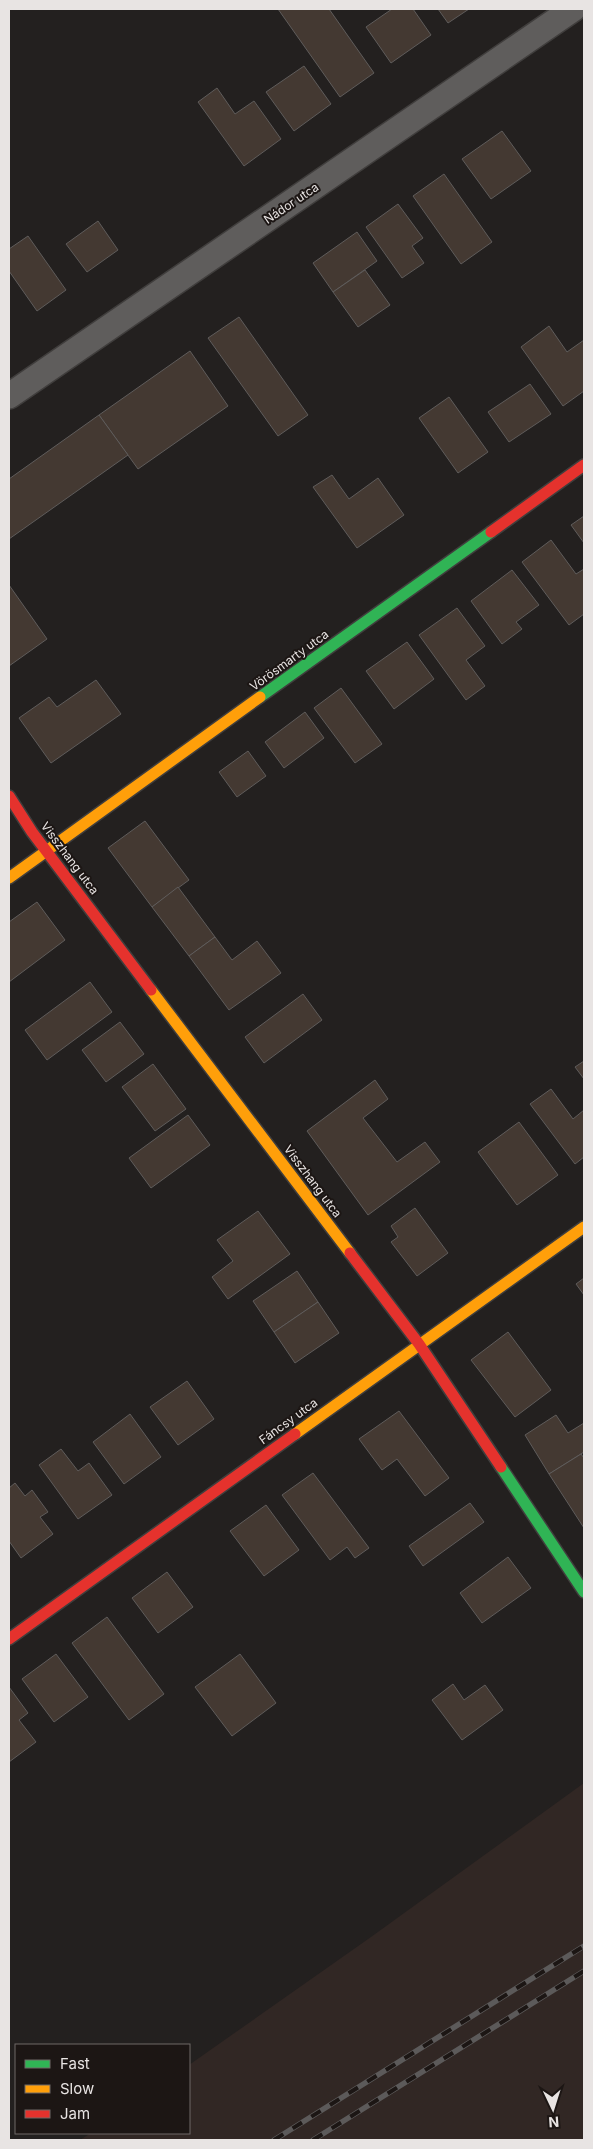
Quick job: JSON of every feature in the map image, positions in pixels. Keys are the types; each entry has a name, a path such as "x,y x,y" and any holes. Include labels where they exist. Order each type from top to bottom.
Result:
{"street":[{"name":"Nádor utca","path":"9,396 573,9"},
{"name":"Vörösmarty utca","path":"9,878 584,465"},
{"name":"Visszhang utca","path":"9,796 47,851 419,1344 584,1592"},
{"name":"Fáncsy utca","path":"9,1639 584,1227"}],"shaded area":[{"path":"584,1783 584,2140 80,2140 89,2134 190,2134 190,2064 371,1937"}],"building":[{"path":"278,9 329,9 374,73 340,97"},
{"path":"392,9 413,9 431,35 391,63 366,27"},
{"path":"438,9 469,9 448,23"},
{"path":"304,66 331,104 294,131 266,92"},
{"path":"217,88 235,114 254,101 281,139 244,166 198,102"},
{"path":"502,131 531,171 491,199 462,159"},
{"path":"444,174 492,242 461,264 413,196"},
{"path":"398,204 423,238 412,246 424,263 402,278 366,227"},
{"path":"98,221 118,250 87,272 66,244"},
{"path":"357,232 377,261 333,292 313,263"},
{"path":"28,236 66,290 37,311 9,271 9,249"},
{"path":"365,270 390,305 358,327 333,292"},
{"path":"239,317 308,415 278,436 208,338"},
{"path":"549,326 567,352 584,340 584,391 563,406 521,347"},
{"path":"190,351 228,406 138,469 99,415"},
{"path":"530,384 551,414 509,442 488,412"},
{"path":"449,397 488,452 458,473 419,418"},
{"path":"99,415 128,455 9,539 9,479"},
{"path":"332,475 349,499 378,478 404,515 357,548 313,487"},
{"path":"584,516 584,543 571,525"},
{"path":"551,540 576,574 584,569 584,614 569,625 522,562"},
{"path":"512,570 539,605 516,622 522,629 502,644 471,601"},
{"path":"9,585 47,639 9,666"},
{"path":"457,608 485,646 466,660 485,686 466,700 419,635"},
{"path":"407,642 434,679 394,709 366,671"},
{"path":"96,680 121,714 51,763 19,718 49,697 57,707"},
{"path":"341,688 382,744 355,763 314,708"},
{"path":"305,712 324,738 284,768 265,742"},
{"path":"248,751 266,776 237,797 219,772"},
{"path":"145,821 189,880 152,907 108,848"},
{"path":"178,887 215,937 189,956 152,907"},
{"path":"37,902 65,940 9,982 9,922"},
{"path":"215,937 232,960 257,941 281,973 229,1010 189,956"},
{"path":"90,982 112,1012 47,1060 25,1030"},
{"path":"303,994 322,1020 264,1063 245,1037"},
{"path":"120,1022 144,1054 106,1082 82,1050"},
{"path":"584,1061 584,1079 575,1067"},
{"path":"153,1064 186,1109 155,1131 122,1087"},
{"path":"375,1080 388,1099 363,1118 397,1162 425,1142 440,1162 368,1215 307,1131"},
{"path":"551,1089 573,1119 584,1110 584,1157 575,1164 530,1104"},
{"path":"188,1115 210,1145 151,1188 129,1158"},
{"path":"519,1122 558,1175 517,1205 478,1152"},
{"path":"415,1208 448,1253 417,1276 391,1242 398,1237 391,1226"},
{"path":"258,1211 290,1254 228,1299 212,1277 233,1261 217,1240"},
{"path":"297,1271 318,1302 274,1332 253,1301"},
{"path":"584,1278 584,1295 576,1284"},
{"path":"318,1302 339,1333 295,1363 274,1332"},
{"path":"508,1332 551,1390 515,1417 471,1360"},
{"path":"187,1381 214,1419 178,1445 150,1407"},
{"path":"399,1411 449,1478 425,1496 397,1459 382,1470 359,1439"},
{"path":"130,1414 161,1457 124,1484 93,1442"},
{"path":"556,1415 568,1433 584,1423 584,1452 549,1474 525,1435"},
{"path":"61,1449 78,1471 89,1463 112,1495 78,1519 39,1465"},
{"path":"581,1454 584,1458 584,1528 549,1474"},
{"path":"313,1473 369,1548 355,1558 347,1547 330,1560 282,1495"},
{"path":"15,1483 25,1496 32,1490 48,1512 40,1517 53,1534 21,1558 9,1541 9,1488"},
{"path":"470,1503 484,1522 423,1566 409,1546"},
{"path":"266,1505 299,1550 264,1576 230,1531"},
{"path":"508,1557 531,1588 482,1623 460,1593"},
{"path":"167,1572 193,1607 158,1633 132,1598"},
{"path":"107,1617 164,1694 129,1720 72,1643"},
{"path":"56,1654 88,1697 54,1722 22,1679"},
{"path":"240,1654 276,1703 232,1736 195,1687"},
{"path":"453,1684 464,1700 485,1685 503,1710 462,1740 432,1700"},
{"path":"9,1687 28,1713 19,1720 36,1742 9,1762"}],"railway":[{"path":"274,2140 584,1946"},
{"path":"313,2140 584,1971"}],"traffic: fast":[{"path":"260,697 491,532"},
{"path":"501,1467 584,1592"}],"traffic: slow":[{"path":"9,878 260,697"},
{"path":"151,990 350,1253"},
{"path":"295,1434 584,1227"}],"traffic: jam":[{"path":"491,532 584,465"},
{"path":"9,796 32,832 151,990"},
{"path":"350,1253 419,1344 501,1467"},
{"path":"9,1639 295,1434"}]}
